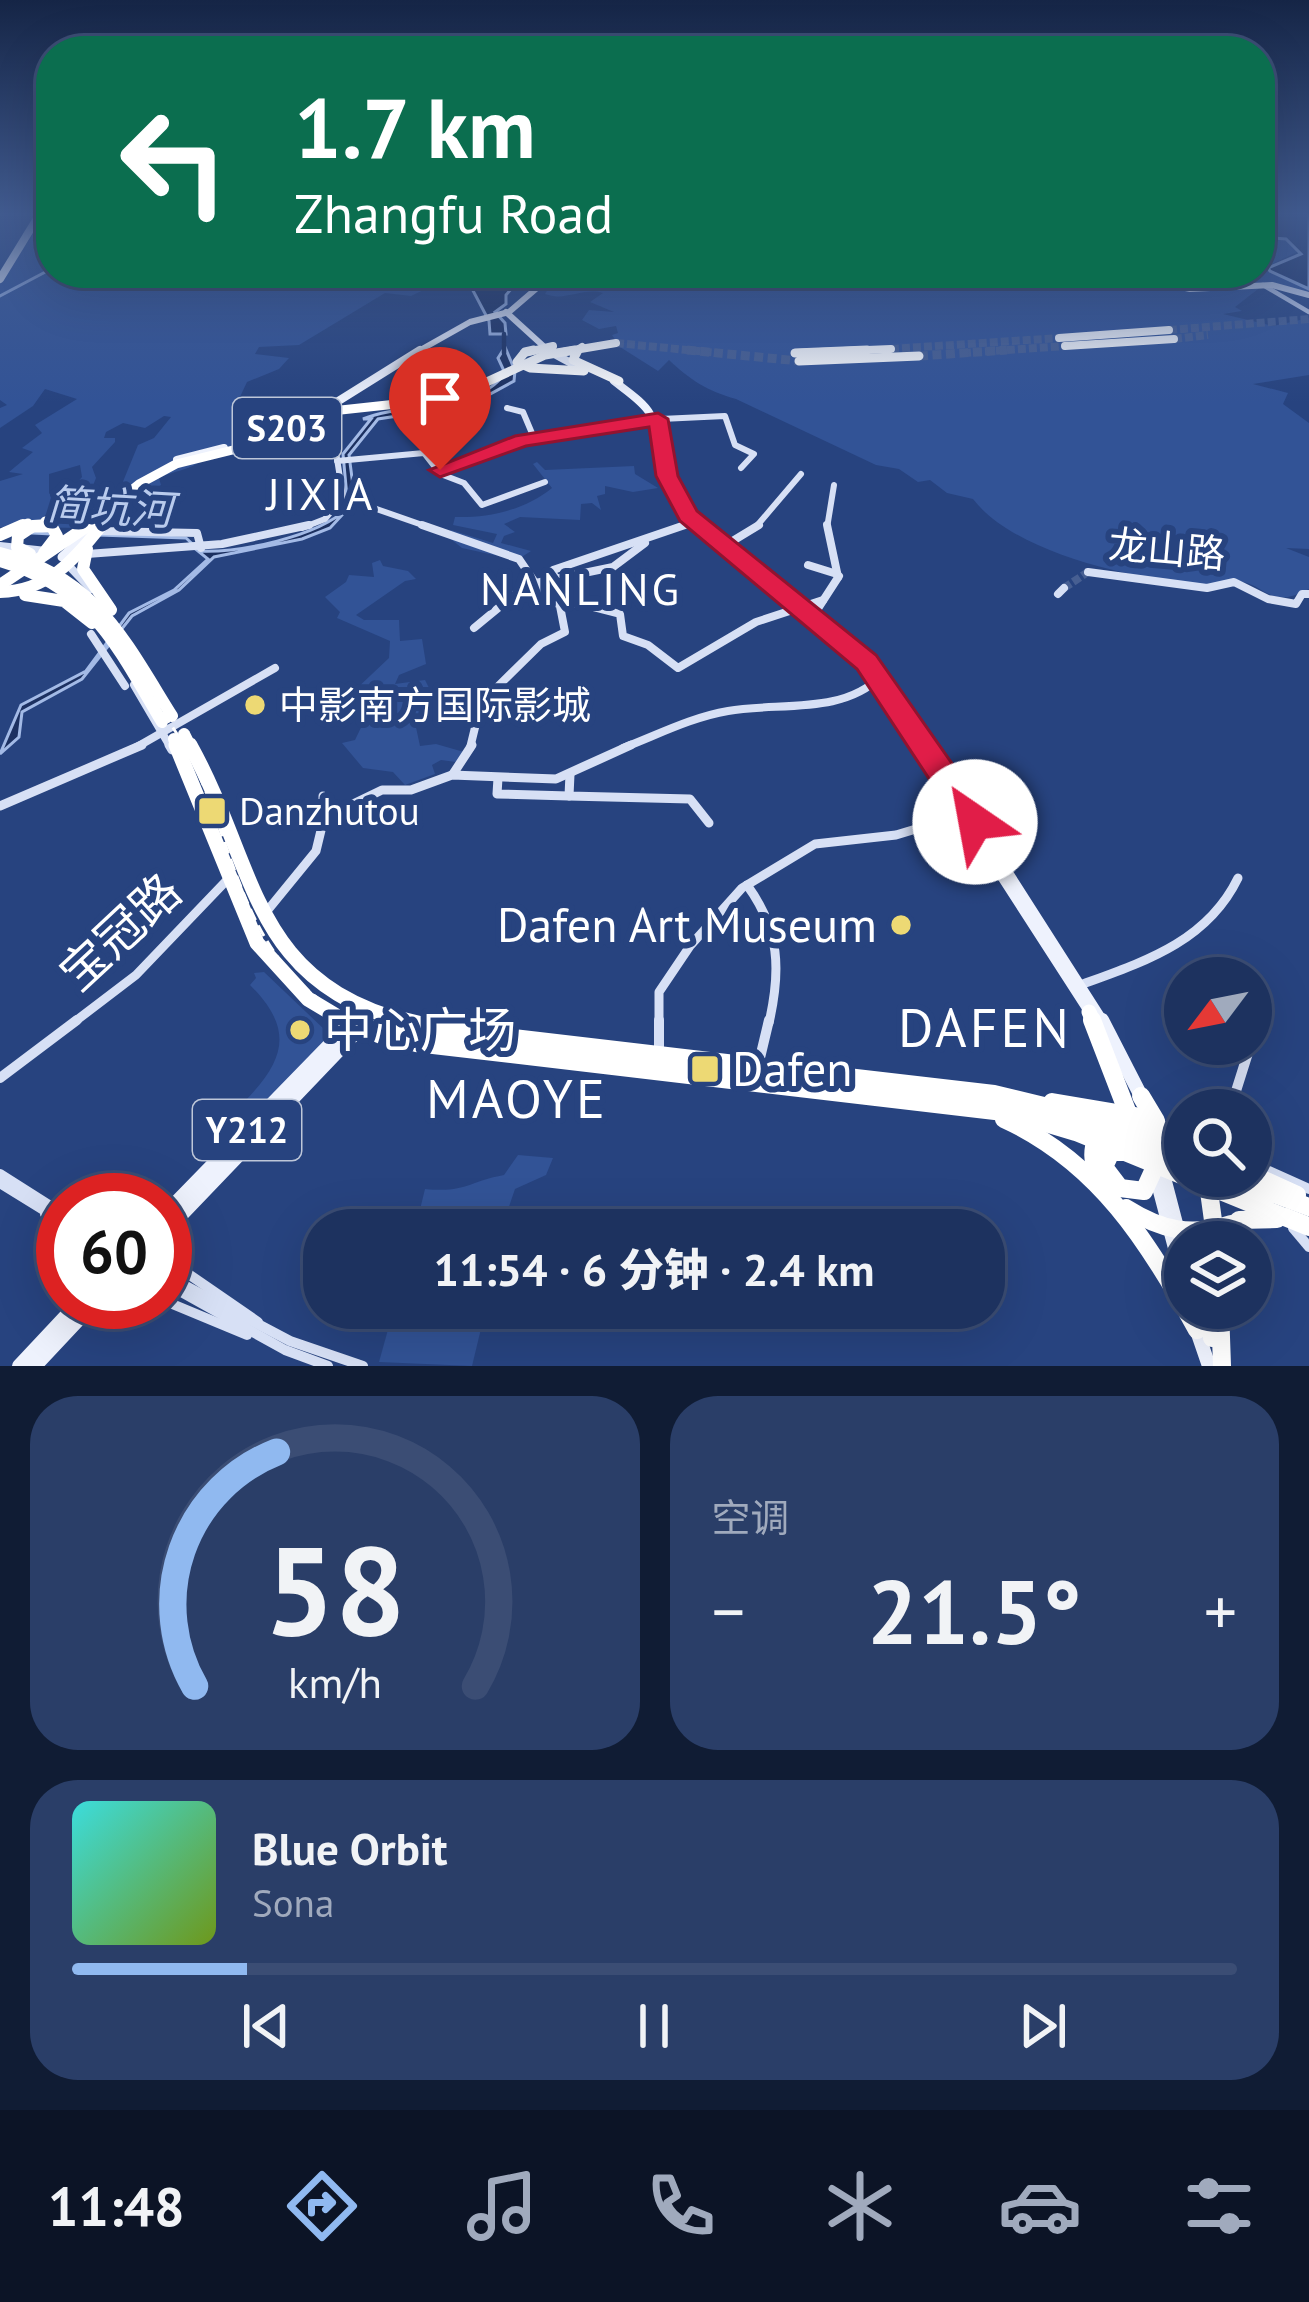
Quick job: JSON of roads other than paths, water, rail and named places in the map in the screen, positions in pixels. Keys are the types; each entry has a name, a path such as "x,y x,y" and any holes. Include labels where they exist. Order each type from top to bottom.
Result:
{"highway":[{"path":"1066,342 1171,334"},
{"path":"584,370 530,368 517,360 533,350 606,341"},
{"path":"606,341 576,350 572,356 619,381"},
{"name":"S203","path":"59,558 126,493 164,464 268,435 330,410 450,395 553,349 606,341"},
{"name":"S203","path":"2,583 67,543 147,478 192,459 253,445 341,410 472,392 545,356 606,341"},
{"path":"889,349 862,354 839,362 797,357 862,354 919,356"},
{"path":"339,397 450,395"},
{"path":"296,428 325,418 422,402"},
{"path":"2,544 22,527 98,505 192,459"},
{"path":"2,583 25,591 51,578 126,493"},
{"path":"126,493 83,558 105,625 218,798 262,916 302,969 363,1024 659,1052 1013,1098 1154,1121 1164,1137"},
{"path":"2,544 59,558 98,603 115,657 136,677"},
{"path":"2,583 59,558"},
{"path":"59,558 76,593 105,625"},
{"path":"2,583 42,578 81,607"},
{"path":"2,583 58,598 105,625"},
{"path":"171,728 222,861 222,885 237,900 272,964 327,1010 416,1043 662,1075 903,1097 1043,1120 1164,1152"},
{"path":"1060,1106 1114,1125 1129,1116 1116,1072 1089,1012"},
{"path":"1141,1096 1164,1133"},
{"path":"1060,1106 1125,1144"},
{"path":"980,1110 1037,1130 1055,1142 1111,1198 1155,1252 1204,1334"},
{"path":"1164,1146 1132,1122 1114,1120 1095,1135 1091,1153 1096,1175 1111,1198 1147,1222 1164,1227"},
{"path":"1125,1144 1106,1158 1106,1174 1118,1188 1144,1191 1164,1167"},
{"path":"1272,1185 1309,1204"},
{"path":"1272,1189 1309,1204"},
{"path":"1272,1192 1309,1204"},
{"path":"1254,1197 1309,1227"},
{"path":"1240,1221 1251,1217 1309,1227"},
{"path":"1204,1329 1204,1334"},
{"path":"1221,1329 1222,1366"}],"main road":[{"path":"1275,287 1309,295"},
{"path":"96,523 114,499 158,469 280,433 484,317 504,314 539,288"},
{"path":"504,314 549,352 625,386 653,415"},
{"path":"504,314 560,356 637,391 653,415 665,484 692,522 878,679"},
{"path":"59,558 116,501 174,463 296,428 339,397"},
{"path":"692,522 817,609 878,679 1077,986 1141,1096 1175,1221"},
{"path":"1077,986 1164,1136"},
{"path":"327,1010 333,1022 334,1048"},
{"name":"Y212","path":"192,1195 363,1024"},
{"path":"19,1366 56,1329"},
{"path":"34,1366 61,1329"},
{"path":"1202,1329 1222,1366"},
{"path":"1204,1334 1209,1366"}],"street":[{"path":"1269,288 1309,312"},
{"path":"2,544 59,558 188,550 302,529 329,517 343,500 329,420 339,397"},
{"path":"507,408 524,412 533,438"},
{"path":"438,472 533,438 653,415 725,416 735,445 754,454 741,468"},
{"path":"339,460 424,453 438,472 464,483 482,505 545,482"},
{"path":"715,540 726,544 746,536 776,511 801,474"},
{"path":"779,615 817,609 839,575 828,536 829,496 834,485"},
{"path":"365,506 519,559 549,604 620,614 623,636 648,645 681,668 794,606"},
{"path":"452,775 474,741 484,698 541,644 565,632 553,570 646,542 692,522"},
{"path":"2,544 197,533 200,548"},
{"path":"474,628 536,580 613,567 646,542"},
{"path":"59,558 105,625"},
{"path":"808,565 839,575"},
{"name":"龙山路","path":"1088,572 1207,588 1234,582 1268,599 1296,604 1305,594"},
{"path":"81,607 105,625"},
{"path":"0,804 147,741 275,668 232,693"},
{"path":"323,819 382,790 411,790 452,775 556,779 603,755 704,717 731,710 811,706 868,688 878,679"},
{"path":"171,728 192,716"},
{"path":"569,796 570,774"},
{"path":"498,778 497,794 690,799 709,823"},
{"path":"262,916 316,851 323,796"},
{"path":"662,1075 657,1007 664,982 724,904 815,844 896,836 966,814"},
{"path":"1077,986 1140,962 1198,932 1238,878"},
{"name":"宝冠路","path":"0,1078 136,975 222,885"},
{"path":"747,885 770,914 780,959 759,1064"},
{"path":"1272,1172 1309,1189"},
{"path":"0,1179 36,1201"},
{"path":"192,1196 195,1191"},
{"path":"1288,1222 1309,1246"},
{"path":"192,1277 288,1346"},
{"path":"192,1295 288,1346"},
{"path":"192,1311 333,1364 363,1366"}],"waterway":[{"name":"简坑河","path":"0,296 36,277"},
{"path":"504,334 504,353"},
{"name":"简坑河","path":"32,533 52,534"},
{"name":"简坑河","path":"98,535 186,538 201,552"}],"tunnel":[{"path":"1169,330 1309,319"},
{"path":"1174,339 1208,335"},
{"path":"891,349 1059,338"},
{"path":"616,343 718,353"},
{"path":"963,353 1065,346"},
{"path":"687,350 799,361"},
{"path":"963,353 1007,350"},
{"path":"919,356 963,353"},
{"path":"1064,588 1088,572"}],"railway":[{"path":"0,556 45,571 91,607 193,762 236,875 269,945 322,1002 357,1021"},
{"path":"357,1021 423,1040 998,1102 1164,1162"},
{"path":"357,1021 361,1023"},
{"path":"1253,1197 1309,1219"}],"place":[{"name":"中影南方国际影城","path":"255,705"},
{"name":"Danzhutou","path":"212,811"},
{"name":"Dafen Art Museum","path":"901,925"},
{"name":"中心广场","path":"300,1030"},
{"name":"Dafen","path":"705,1069"}],"district":[{"name":"JIXIA","path":"321,494"},
{"name":"NANLING","path":"581,589"},
{"name":"DAFEN","path":"985,1028"},
{"name":"MAOYE","path":"517,1099"}]}
